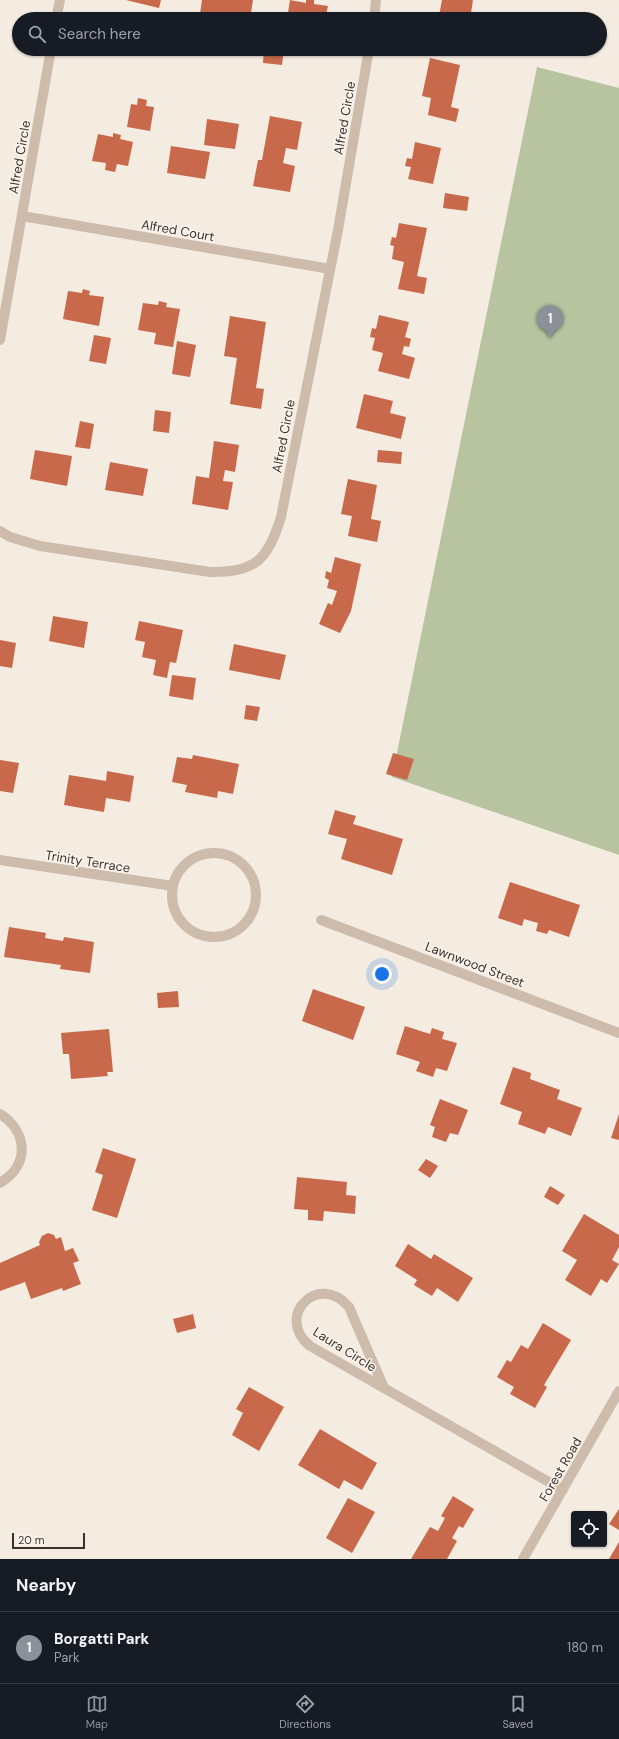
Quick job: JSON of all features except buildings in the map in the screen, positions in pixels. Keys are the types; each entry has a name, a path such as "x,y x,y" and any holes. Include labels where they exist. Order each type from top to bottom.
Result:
{"street":[{"path":"57,12 60,0"},
{"path":"375,12 376,0"},
{"name":"Alfred Circle","path":"0,340 2,321 50,56"},
{"name":"Alfred Circle","path":"0,531 10,537 40,546 210,572 223,572 245,568 263,556 275,534 281,517 330,269 368,56"},
{"name":"Alfred Court","path":"22,216 330,269"},
{"path":"205,854 225,854 242,863 248,870 256,887 257,897 252,916 242,928 227,936 211,938 196,934 186,927 178,918 172,903 173,886 181,869 188,862 205,854"},
{"name":"Trinity Terrace","path":"0,860 173,886"},
{"name":"Lawnwood Street","path":"321,920 619,1033"},
{"path":"0,1114 11,1121 18,1131 22,1144 21,1157 17,1169 9,1178 0,1183"},
{"name":"Laura Circle","path":"384,1388 349,1307 343,1300 335,1295 326,1293 317,1294 308,1298 297,1313 296,1323 298,1332 303,1340 310,1346 563,1490"},
{"name":"Forest Road","path":"523,1559 619,1391"}],"green space":[{"path":"537,67 619,88 619,855 392,777"}],"place":[{"name":"Borgatti Park","path":"550,338"}]}
